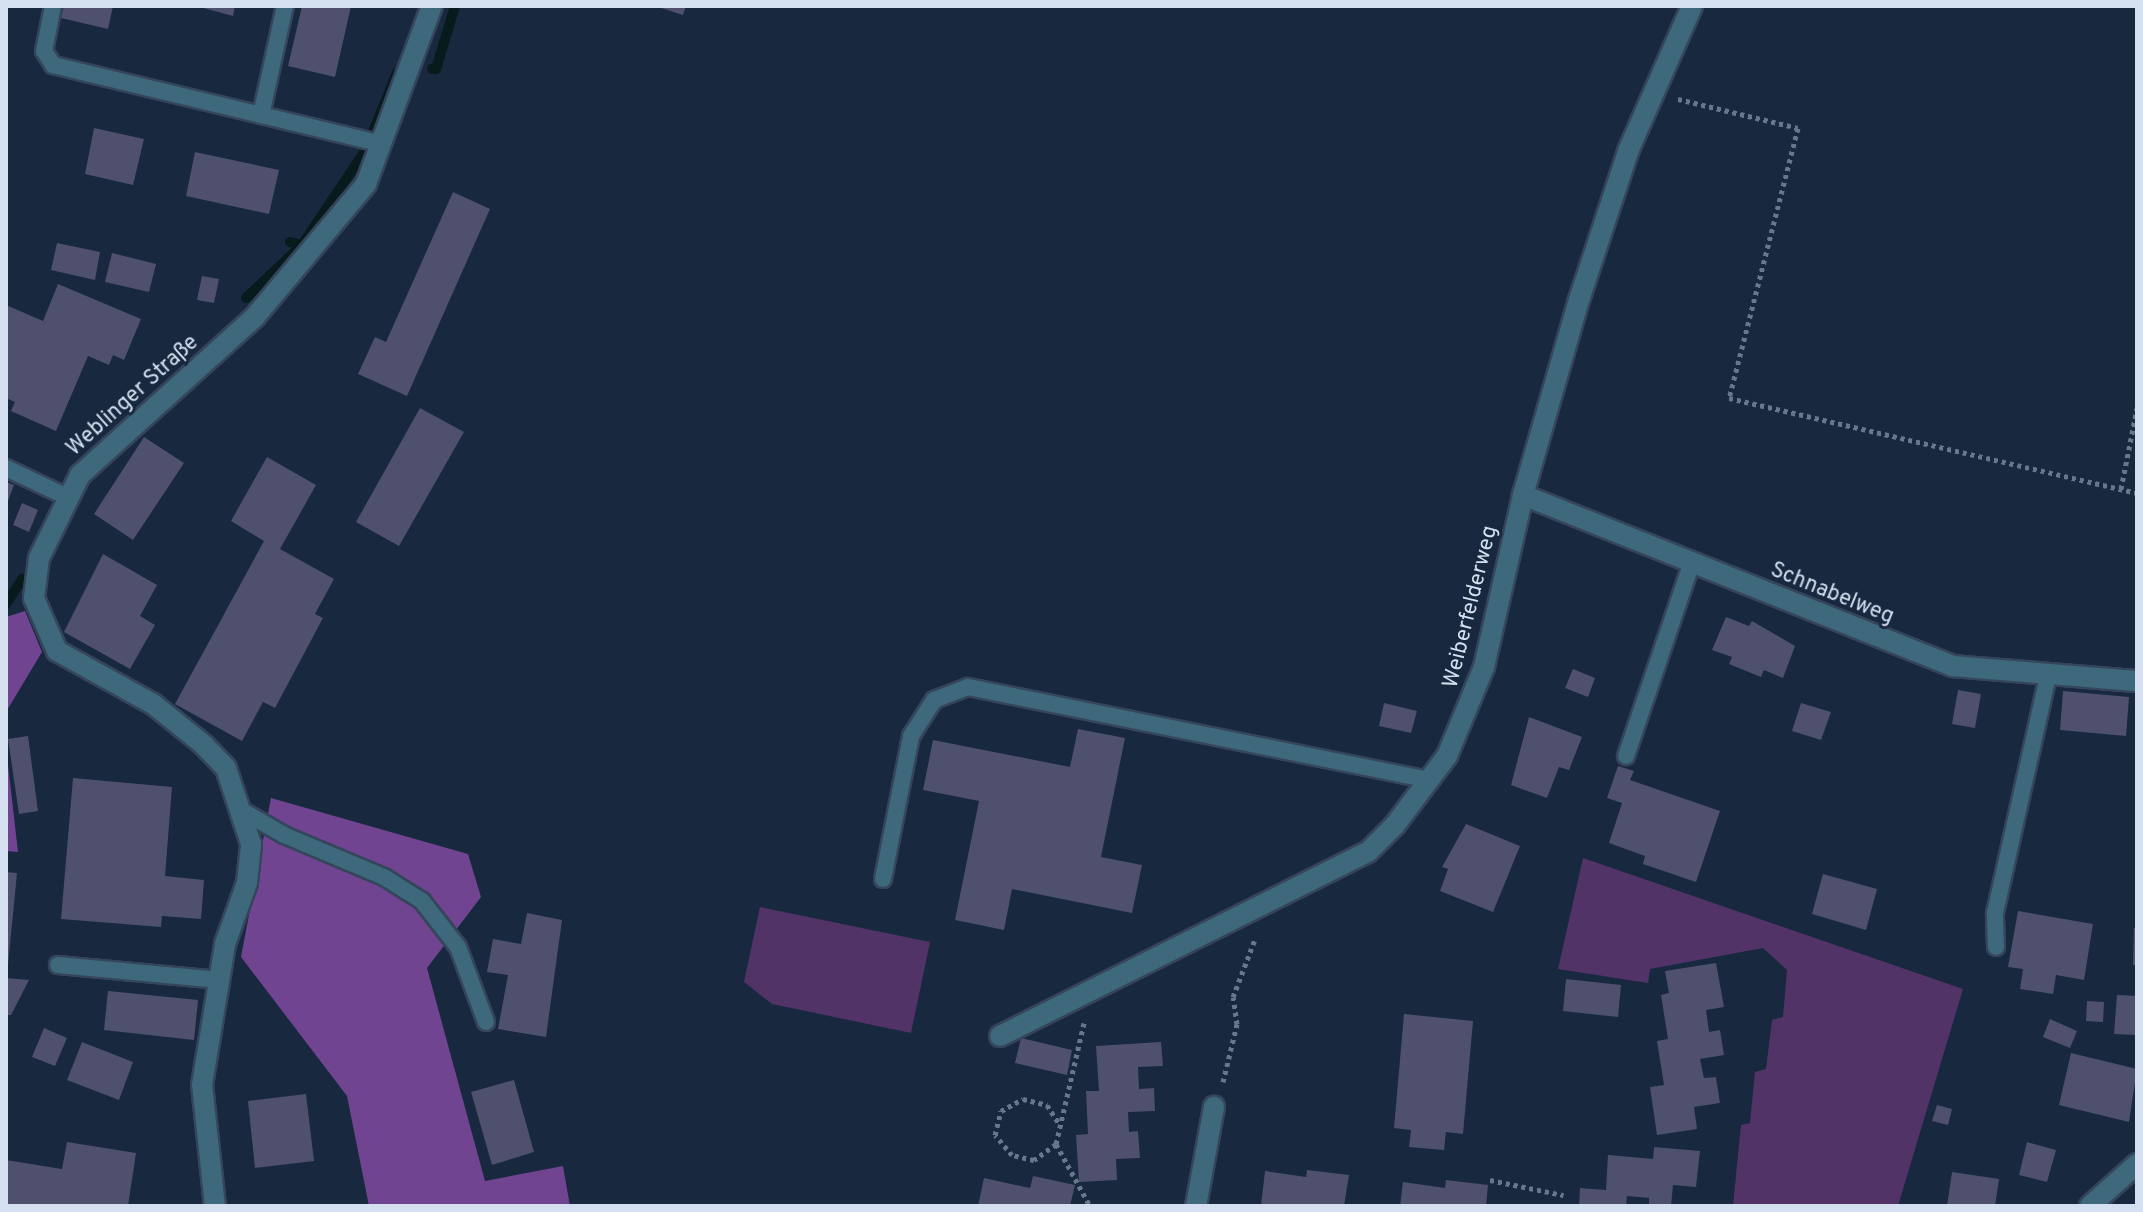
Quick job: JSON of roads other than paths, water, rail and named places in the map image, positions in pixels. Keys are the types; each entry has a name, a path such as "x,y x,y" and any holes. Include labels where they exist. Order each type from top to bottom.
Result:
{"street":[{"name":"Weblinger Straße","path":"215,1206 202,1085 225,944 247,883 251,844 226,768 204,745 153,704 57,651 34,598 39,558 80,475 254,318 366,184 432,6"},
{"name":"Weiberfelderweg","path":"1000,1036 1080,991 1368,852 1428,780 1460,729 1484,667 1523,495 1629,149 1692,6"},
{"name":"Schnabelweg","path":"1523,495 1953,666 2137,681"},
{"path":"1196,1206 1214,1107"},
{"path":"2090,1206 2137,1164"}],"lane":[{"path":"53,6 44,51 53,65 381,144"},
{"path":"261,115 285,6"},
{"path":"6,468 69,498"},
{"path":"1626,756 1692,562"},
{"path":"1996,947 1995,913 2048,675"},
{"path":"883,879 911,736 934,700 968,687 1428,780"},
{"path":"239,809 284,835 384,877 422,901 458,947 486,1022"},
{"path":"58,965 219,980"}],"waterway":[{"path":"432,69 436,69 455,6"},
{"path":"373,132 397,73"},
{"path":"290,242 302,245 363,154"},
{"path":"246,298 302,245 303,249"},
{"path":"6,604 22,579"}]}
